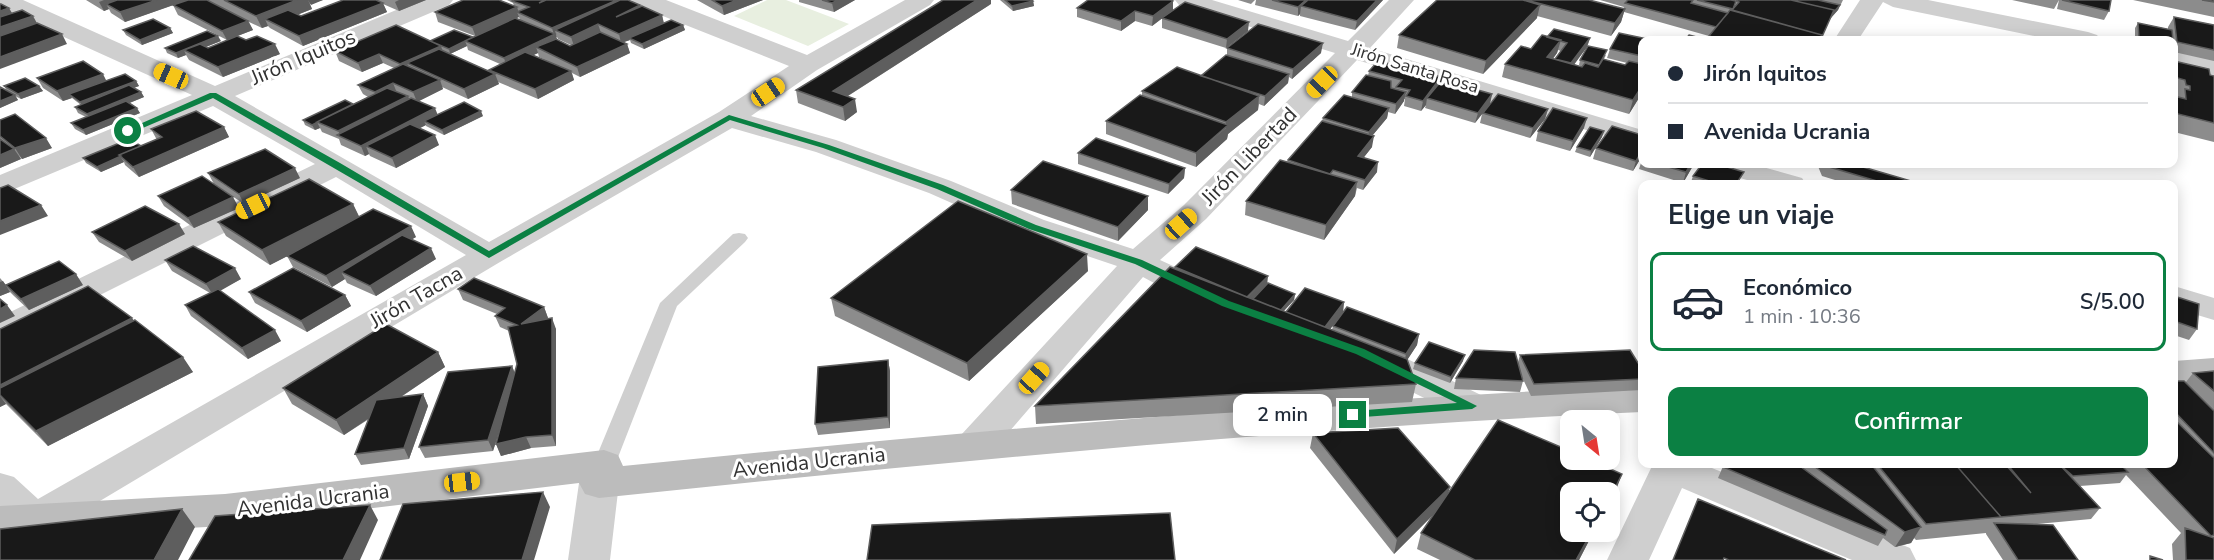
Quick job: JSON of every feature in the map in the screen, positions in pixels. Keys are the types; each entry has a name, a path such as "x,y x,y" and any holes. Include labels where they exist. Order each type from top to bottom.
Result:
{"main road":[{"path":"2178,373 2214,370"},
{"name":"Avenida Ucrania","path":"17,521 225,510 601,474 1472,406 1638,399"}],"street":[{"path":"3,0 213,95 489,255"},
{"name":"Jirón Iquitos","path":"0,186 441,0"},
{"path":"643,0 691,16 808,65"},
{"name":"Jirón Tacna","path":"17,521 729,118 808,65 922,0"},
{"name":"Jirón Santa Rosa","path":"1187,0 1638,138"},
{"name":"Jirón Libertad","path":"975,445 1138,262 1195,212 1402,0"},
{"path":"1849,36 1872,0"},
{"path":"1893,0 2068,36"},
{"path":"2178,59 2214,67"},
{"path":"729,118 826,146 940,187 1033,227 1138,262 1237,307"},
{"path":"0,331 337,165"},
{"path":"1738,168 1779,180"},
{"path":"2178,298 2214,309"},
{"path":"1349,348 1472,406"},
{"path":"1628,560 1671,468"},
{"path":"1679,468 1895,560"},
{"path":"589,560 601,474"},
{"path":"0,488 17,521"}],"lane":[{"path":"601,474 669,303 739,238"}],"green space":[{"path":"767,0 786,0 849,24 808,46 734,16"}],"building":[{"path":"117,0 157,0 120,12 106,4"},
{"path":"188,0 207,0 248,21 222,31 173,5"},
{"path":"224,0 297,0 256,16"},
{"path":"343,0 376,0 383,3 299,36 265,19 288,10 301,16"},
{"path":"463,0 499,0 517,7 472,27 435,12"},
{"path":"545,0 539,3 546,0 617,0 552,28 517,12 529,7 512,1"},
{"path":"620,0 628,0 640,5 616,17 642,6 662,15 619,34 598,24 571,37 555,30"},
{"path":"712,0 737,0 722,6"},
{"path":"822,0 838,0 832,3"},
{"path":"943,0 977,0 833,91 855,99 843,107 796,90"},
{"path":"1005,0 1032,0 1033,1 1012,6"},
{"path":"1088,0 1173,1 1153,16 1135,11 1121,21 1077,8"},
{"path":"1272,0 1306,0 1298,7"},
{"path":"1308,0 1377,0 1357,21 1301,6"},
{"path":"1437,0 1523,0 1540,5 1486,61 1399,35"},
{"path":"1526,0 1589,0 1625,9 1615,23"},
{"path":"1628,0 1693,0 1691,3 1728,13 1716,27 1625,3"},
{"path":"1697,0 1731,0 1736,1 1733,9"},
{"path":"1791,0 1834,10 1822,36 1732,10 1739,2 1736,1"},
{"path":"1791,0 1818,0 1840,5 1832,14 1834,10"},
{"path":"2062,0 2111,0 2109,11"},
{"path":"1185,2 1249,22 1227,39 1162,18"},
{"path":"1,4 9,8 0,11"},
{"path":"22,10 33,16 0,27 0,17"},
{"path":"1730,10 1822,35 1821,36 1709,36"},
{"path":"2174,17 2214,25 2214,50 2178,42"},
{"path":"515,18 555,34 504,58 465,41"},
{"path":"153,19 170,28 140,40 123,30"},
{"path":"671,20 683,25 642,44 629,38"},
{"path":"37,23 62,34 0,57 0,36"},
{"path":"2138,23 2172,30 2173,36 2139,36"},
{"path":"1258,24 1323,43 1293,69 1227,48"},
{"path":"396,25 441,46 400,64 379,54 358,63 335,51"},
{"path":"1554,29 1590,38 1571,63 1555,59 1567,43 1547,37"},
{"path":"454,30 473,37 449,49 430,41"},
{"path":"207,31 218,36 176,53 165,48"},
{"path":"600,32 627,44 577,67 536,47 556,39 570,46"},
{"path":"1619,33 1638,37 1638,55 1610,49"},
{"path":"1542,35 1561,40 1547,57 1582,67 1585,63 1598,67 1603,59 1625,65 1629,61 1638,63 1638,92 1633,100 1505,64 1521,46 1531,49"},
{"path":"237,36 246,40 257,36 275,44 218,67 184,50 200,44 208,48"},
{"path":"1588,46 1607,50 1599,65 1580,60"},
{"path":"439,49 495,74 464,89 407,63"},
{"path":"525,52 571,71 535,89 489,70"},
{"path":"1226,55 1289,74 1265,96 1201,76"},
{"path":"83,61 103,74 57,91 37,78"},
{"path":"1378,61 1441,77 1423,101 1406,96 1410,90 1396,87 1402,80 1369,71"},
{"path":"2178,62 2209,69 2210,75 2214,76 2214,123 2178,114 2178,97 2186,99 2185,89 2190,90 2185,80 2178,78"},
{"path":"403,64 440,80 413,92 393,83 375,92 358,85"},
{"path":"1177,67 1259,96 1226,122 1142,91"},
{"path":"125,74 136,81 80,102 69,94"},
{"path":"1366,75 1391,81 1391,88 1406,92 1396,104 1352,92"},
{"path":"25,78 39,86 18,94 4,86"},
{"path":"1442,80 1492,94 1478,113 1427,98"},
{"path":"129,85 141,92 87,114 75,107"},
{"path":"0,87 15,95 0,101"},
{"path":"387,88 408,96 338,131 317,122"},
{"path":"1498,94 1548,109 1533,128 1483,113"},
{"path":"1140,95 1228,125 1196,153 1106,121"},
{"path":"1344,95 1389,108 1369,132 1323,118"},
{"path":"411,98 435,108 361,146 337,135"},
{"path":"345,100 353,104 312,125 303,120"},
{"path":"126,101 137,108 83,130 71,123"},
{"path":"464,102 481,111 442,130 424,121"},
{"path":"1553,108 1587,118 1573,141 1538,131"},
{"path":"196,111 224,127 133,167 119,155 162,137 151,129"},
{"path":"15,114 46,138 15,148 0,136 0,120"},
{"path":"1322,121 1374,136 1358,156 1378,162 1365,180 1333,170 1330,174 1288,160"},
{"path":"410,124 435,135 392,158 366,146"},
{"path":"1612,126 1638,134 1636,161 1596,148"},
{"path":"1590,127 1604,131 1591,151 1577,147"},
{"path":"1096,138 1185,168 1169,184 1078,153"},
{"path":"0,139 14,149 0,155"},
{"path":"129,139 141,146 97,167 83,158"},
{"path":"265,149 295,168 239,194 208,173"},
{"path":"1280,160 1357,182 1326,225 1246,201"},
{"path":"1043,161 1148,196 1118,227 1011,190"},
{"path":"1672,168 1688,168 1686,172"},
{"path":"1699,168 1730,168 1744,172 1739,180 1706,180 1693,176"},
{"path":"1833,168 1866,168 1907,180 1873,180"},
{"path":"202,176 233,197 188,218 158,196"},
{"path":"309,179 353,204 262,250 218,222"},
{"path":"8,185 41,205 0,221 0,188"},
{"path":"958,201 1087,254 967,363 831,298"},
{"path":"145,206 179,224 125,251 92,232"},
{"path":"373,209 411,226 326,276 287,256"},
{"path":"402,235 431,248 370,286 341,272"},
{"path":"193,246 235,268 206,284 165,260"},
{"path":"1196,247 1268,276 1247,297 1175,267"},
{"path":"59,261 76,274 21,299 6,285"},
{"path":"1170,267 1407,359 1416,384 1035,406"},
{"path":"293,268 345,295 301,321 249,292"},
{"path":"474,278 544,307 521,324 552,318 552,435 526,437 496,444 517,364 508,327 517,325 495,316 505,308 458,289"},
{"path":"1268,283 1295,294 1281,310 1253,299"},
{"path":"88,286 132,318 0,385 0,329"},
{"path":"1305,288 1344,302 1325,327 1286,312"},
{"path":"218,289 275,330 242,348 185,305"},
{"path":"2178,297 2199,304 2197,329 2178,322"},
{"path":"0,299 7,305 0,309"},
{"path":"1347,307 1419,334 1406,354 1333,326"},
{"path":"135,320 183,357 36,431 0,395 0,388"},
{"path":"386,324 438,352 336,420 283,388"},
{"path":"1429,342 1465,355 1451,377 1415,363"},
{"path":"1474,350 1515,352 1523,381 1456,378"},
{"path":"1630,350 1638,363 1638,379 1534,384 1520,355"},
{"path":"888,360 888,417 815,424 818,367"},
{"path":"512,366 488,440 419,447 448,372"},
{"path":"2214,371 2214,391 2193,373"},
{"path":"2178,381 2184,381 2214,411 2214,453 2178,415"},
{"path":"423,394 404,448 355,454 376,400"},
{"path":"1498,420 1560,447 1560,470 1613,470 1622,474 1618,482 1560,482 1560,542 1586,542 1576,560 1475,560 1421,533"},
{"path":"2178,423 2214,458 2214,535 2211,536 2146,468 2178,468"},
{"path":"1398,428 1450,487 1397,539 1313,433"},
{"path":"1725,468 1802,468 1887,530 1885,535"},
{"path":"1817,468 1874,468 1921,527 1905,532"},
{"path":"1880,468 1958,468 2001,517 1926,524"},
{"path":"1958,468 2009,468 2031,493 2010,468 2063,468 2100,508 2001,517"},
{"path":"2064,468 2124,468 2128,472 2073,476"},
{"path":"543,492 522,560 380,560 403,504"},
{"path":"1698,499 1846,560 1729,560 1724,558 1723,560 1673,560"},
{"path":"370,505 343,560 189,560 215,516"},
{"path":"182,509 154,560 0,560 0,529"},
{"path":"1170,513 1175,560 867,560 872,525"},
{"path":"1994,523 2053,525 2078,560 2018,560"},
{"path":"2185,528 2214,538 2214,560 2186,560"},
{"path":"2150,556 2163,560 2150,560"}],"route":[{"path":"128,131 213,95 489,255 729,118 826,146 940,187 1033,227 1138,262 1226,303 1360,351 1472,406 1353,415"}]}
